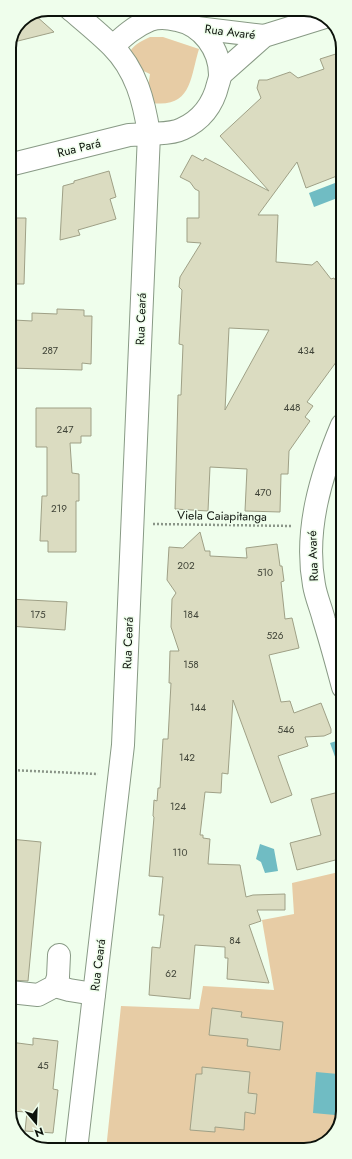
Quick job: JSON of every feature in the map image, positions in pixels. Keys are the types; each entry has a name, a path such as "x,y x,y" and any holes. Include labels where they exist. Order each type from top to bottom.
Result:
{"street":[{"path":"78,16 113,46 136,26 151,20 170,18 185,22 197,28 210,42 217,60 220,76"},
{"name":"Rua Avaré","path":"197,28 264,36 318,19"},
{"name":"Rua Avaré","path":"220,76 264,36"},
{"name":"Rua Ceará","path":"77,1143 121,775 149,134 145,106 134,76 113,46"},
{"name":"Rua Pará","path":"16,163 129,135 166,133 181,130 198,119 210,106 216,92 220,76"},
{"name":"Rua Avaré","path":"336,440 326,466 312,526 314,585 336,662"},
{"path":"16,993 38,995 55,986 58,977 60,955"},
{"path":"55,986 94,994"}],"path":[{"name":"Viela Caiapitanga","path":"132,523 312,526"},
{"path":"16,770 121,775"}],"shaded area":[{"path":"150,37 163,37 199,49 191,80 187,89 182,96 175,101 152,103 148,87 150,74 139,69 128,56 134,46"},
{"path":"336,873 336,1115 332,1127 322,1138 304,1143 107,1143 121,1006 199,1009 203,986 274,990 262,920 294,914 292,883"}],"water":[{"path":"335,183 336,186 336,199 314,207 309,193"},
{"path":"336,741 336,759 330,743"},
{"path":"260,844 274,849 278,871 265,873 261,862 256,859"},
{"path":"316,1072 336,1074 335,1115 313,1113"}],"building":[{"path":"36,18 38,18 54,32 17,41 18,36 25,25"},
{"path":"336,54 336,176 306,188 297,162 258,215 278,215 276,262 312,265 317,261 331,279 334,278 336,281 336,362 307,402 313,406 305,417 310,421 289,451 288,474 281,474 280,512 245,511 247,469 210,467 208,511 175,509 178,395 181,395 183,345 179,344 182,290 179,287 180,277 201,243 187,242 187,218 199,218 199,191 195,189 190,182 180,177 192,155 203,161 205,158 269,191 220,136 261,98 257,88 259,80 267,80 290,72 298,78 324,69 320,59","holes":["229,328 269,330 225,410"]},
{"path":"109,171 116,197 110,199 116,219 78,230 80,235 60,240 63,186 74,183 74,181"},
{"path":"16,218 26,218 24,284 16,284"},
{"path":"57,309 84,310 84,316 92,316 91,364 82,363 82,370 16,368 16,320 32,321 32,313 57,314"},
{"path":"36,408 91,408 91,436 81,436 81,443 70,443 72,473 79,474 79,501 76,501 76,552 48,552 48,541 40,541 42,496 47,496 47,447 36,447"},
{"path":"200,532 205,551 210,551 210,556 247,558 246,548 277,544 284,581 281,582 285,619 292,618 299,648 269,655 281,702 290,701 294,713 321,703 331,729 331,733 324,736 305,737 308,746 278,756 292,795 271,803 233,700 228,774 222,773 221,793 205,792 200,835 203,835 203,838 210,839 208,864 240,865 246,897 253,895 285,894 285,910 257,910 261,921 249,925 269,983 227,979 228,958 225,958 225,947 195,945 190,999 149,995 152,947 160,948 164,915 159,915 163,877 149,876 154,800 157,801 158,788 160,788 163,739 168,739 171,683 169,683 170,651 179,651 171,627 172,599 176,593 167,580 169,547 183,548"},
{"path":"16,599 67,602 65,630 16,626"},
{"path":"336,793 336,860 297,870 290,843 321,835 311,799"},
{"path":"16,840 41,842 28,981 16,980"},
{"path":"212,1008 242,1012 241,1017 283,1022 280,1050 247,1046 248,1039 209,1035"},
{"path":"33,1038 58,1041 53,1089 58,1090 53,1133 25,1131 27,1112 16,1111 16,1043 33,1045"},
{"path":"202,1067 250,1072 248,1093 257,1094 255,1114 245,1112 244,1130 215,1127 215,1132 190,1130 196,1074 202,1074"}]}
